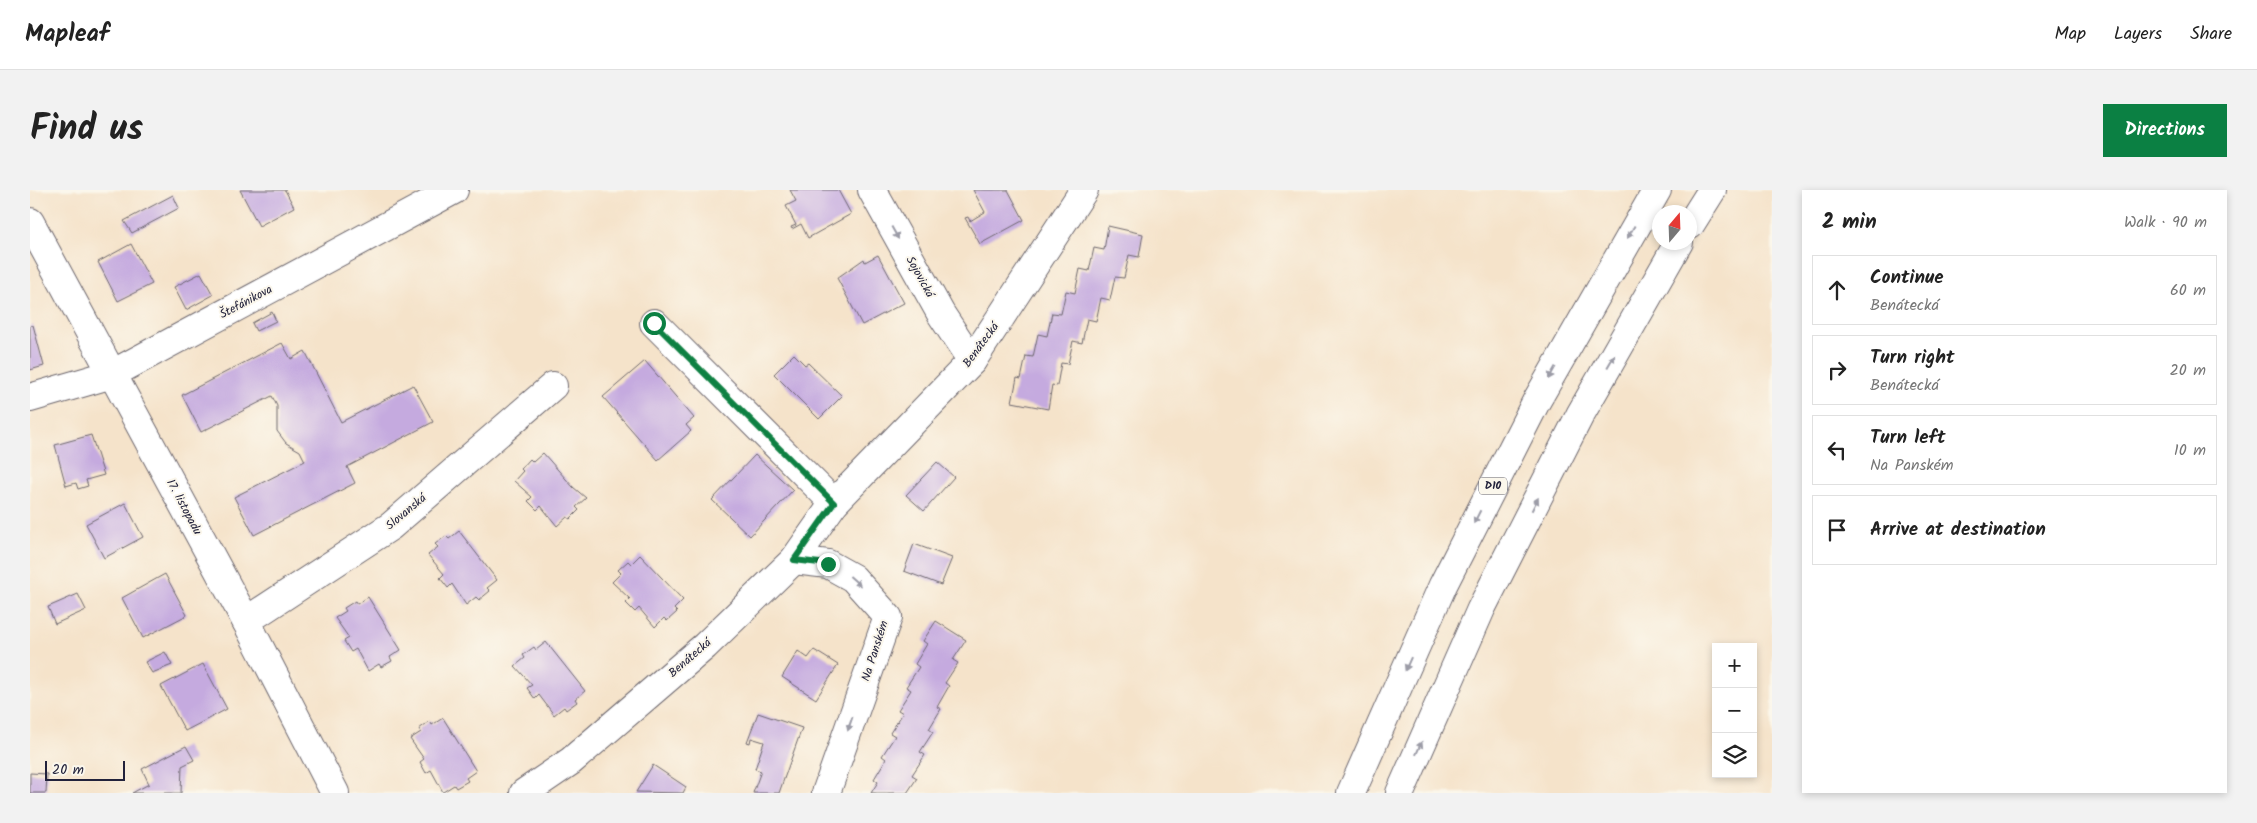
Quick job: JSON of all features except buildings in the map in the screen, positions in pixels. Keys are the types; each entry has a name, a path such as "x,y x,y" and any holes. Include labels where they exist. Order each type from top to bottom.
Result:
{"main road":[{"name":"Štefánikova","path":"30,398 112,374 454,190"},
{"name":"Sojovická","path":"872,190 941,314 972,361"},
{"name":"Benátecká","path":"524,793 571,761 698,652 794,560 834,503 972,361 1084,190"},
{"name":"D10","path":"1351,793 1442,585 1537,400 1657,190"},
{"path":"1697,214 1712,190"},
{"name":"17. listopadu","path":"30,222 246,621 335,793"},
{"path":"1400,793 1490,592 1580,415 1674,250"},
{"path":"654,323 834,503"},
{"name":"Slovanská","path":"246,621 392,526 553,386"},
{"name":"Na Panském","path":"794,560 828,564 854,578 888,618 826,793"}],"route":[{"path":"654,323 834,503 794,560 828,564"}]}
